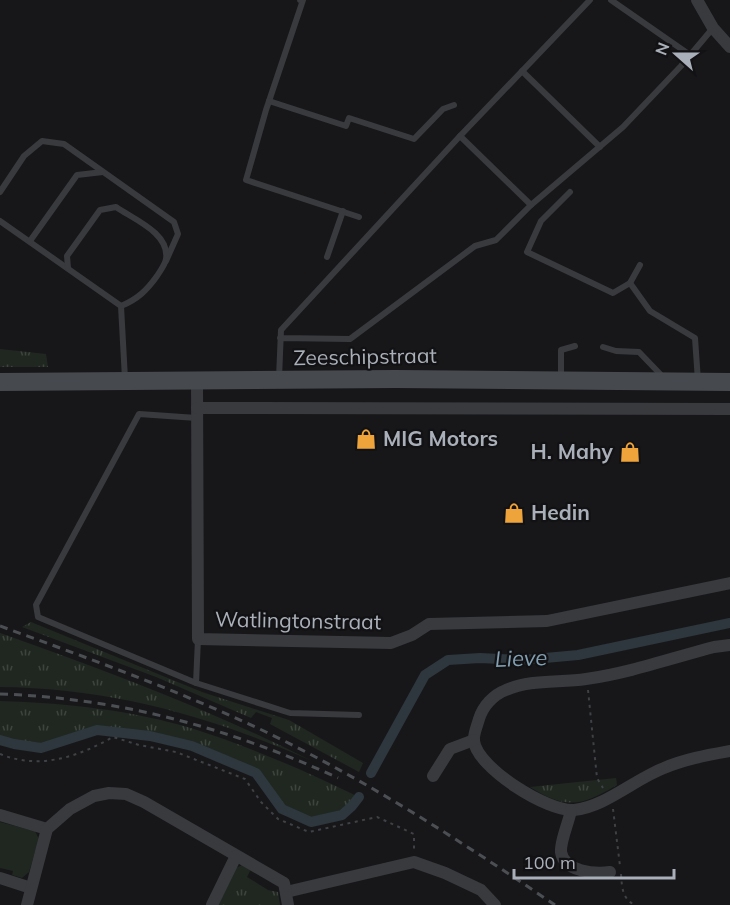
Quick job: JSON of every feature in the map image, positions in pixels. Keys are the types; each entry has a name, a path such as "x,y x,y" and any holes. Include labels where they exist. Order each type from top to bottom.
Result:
{"main road":[{"name":"Zeeschipstraat","path":"0,382 390,379 730,382"}],"street":[{"path":"697,0 713,28 730,47"},
{"name":"Watlingtonstraat","path":"198,380 198,639 391,643 412,635 429,624 547,621 730,583"},
{"path":"197,413 730,409"},
{"path":"730,645 714,647 586,680 520,685 506,690 494,696 487,704 480,715 474,740 483,760 520,788 537,800 553,807 571,810 598,804 663,768 730,750"},
{"path":"433,776 450,749 474,740"},
{"path":"27,905 47,829 70,809 94,796 109,793 126,794 144,802 284,883 287,899 414,862 446,873 481,890 495,905"},
{"path":"571,810 562,855 566,861 583,872 594,874 610,872"},
{"path":"0,814 47,829"},
{"path":"212,905 236,856"},
{"path":"0,878 31,888"}],"lane":[{"path":"300,0 303,0 269,101 246,180 359,217"},
{"path":"279,381 281,330 460,136 590,0"},
{"path":"611,0 690,55"},
{"path":"280,338 350,339 475,246 496,240 531,205 622,127 713,28"},
{"path":"522,71 600,147"},
{"path":"269,101 346,126 349,118 414,139 443,109 454,105"},
{"path":"460,136 531,205"},
{"path":"0,192 24,156 42,141 64,144 174,222 178,234 166,261 148,290 121,306"},
{"path":"30,242 76,175 103,172"},
{"path":"570,192 541,221 527,252 613,293 630,283 640,264"},
{"path":"68,268 67,256 100,210 116,207 159,236 165,247 166,261"},
{"path":"327,257 343,212"},
{"path":"0,221 121,306"},
{"path":"630,283 650,311 695,338 698,381"},
{"path":"121,306 125,381"},
{"path":"561,380 561,350 575,346"},
{"path":"603,347 616,351 639,352 667,381"},
{"path":"197,413 139,414 36,605 38,617 196,683 290,713 359,715"},
{"path":"196,683 198,639"}],"path":[{"path":"586,680 597,778 612,803 624,894 632,905"},
{"path":"0,754 12,759 37,763 58,760 93,748 113,737 176,752 245,778 261,802 278,819 309,832 377,816 388,821 414,834 414,862"}],"green space":[{"path":"0,349 46,354 48,367 0,367"},
{"path":"31,622 202,692 289,720 363,763 359,772 270,724 272,718 256,712 251,718 156,677 22,627"},
{"path":"0,633 157,692 235,724 310,760 235,730 159,707 81,693 0,687"},
{"path":"0,701 123,712 171,722 257,752 359,797 342,815 311,822 282,809 256,773 192,746 150,736 97,730 41,748 14,744 0,739"},
{"path":"616,778 617,785 583,801 574,802 554,799 530,787"},
{"path":"0,822 35,831 39,839 29,872 22,878 12,875 13,871 0,868"},
{"path":"243,865 251,869 247,877 268,890 278,892 280,905 216,905 235,868"}],"waterway":[{"name":"Lieve","path":"371,773 425,675 448,660 480,658 523,660 578,655 730,623"},
{"name":"Lieve","path":"0,740 41,748 97,730 150,736 192,746 256,773 282,809 311,822 342,815 359,797"}],"railway":[{"path":"0,626 168,689 234,717 304,751 414,813 555,905"},
{"path":"0,694 88,702 173,719 256,744 338,778"}],"place":[{"name":"MIG Motors","path":"366,439"},
{"name":"H. Mahy","path":"630,452"},
{"name":"Hedin","path":"514,513"}]}
